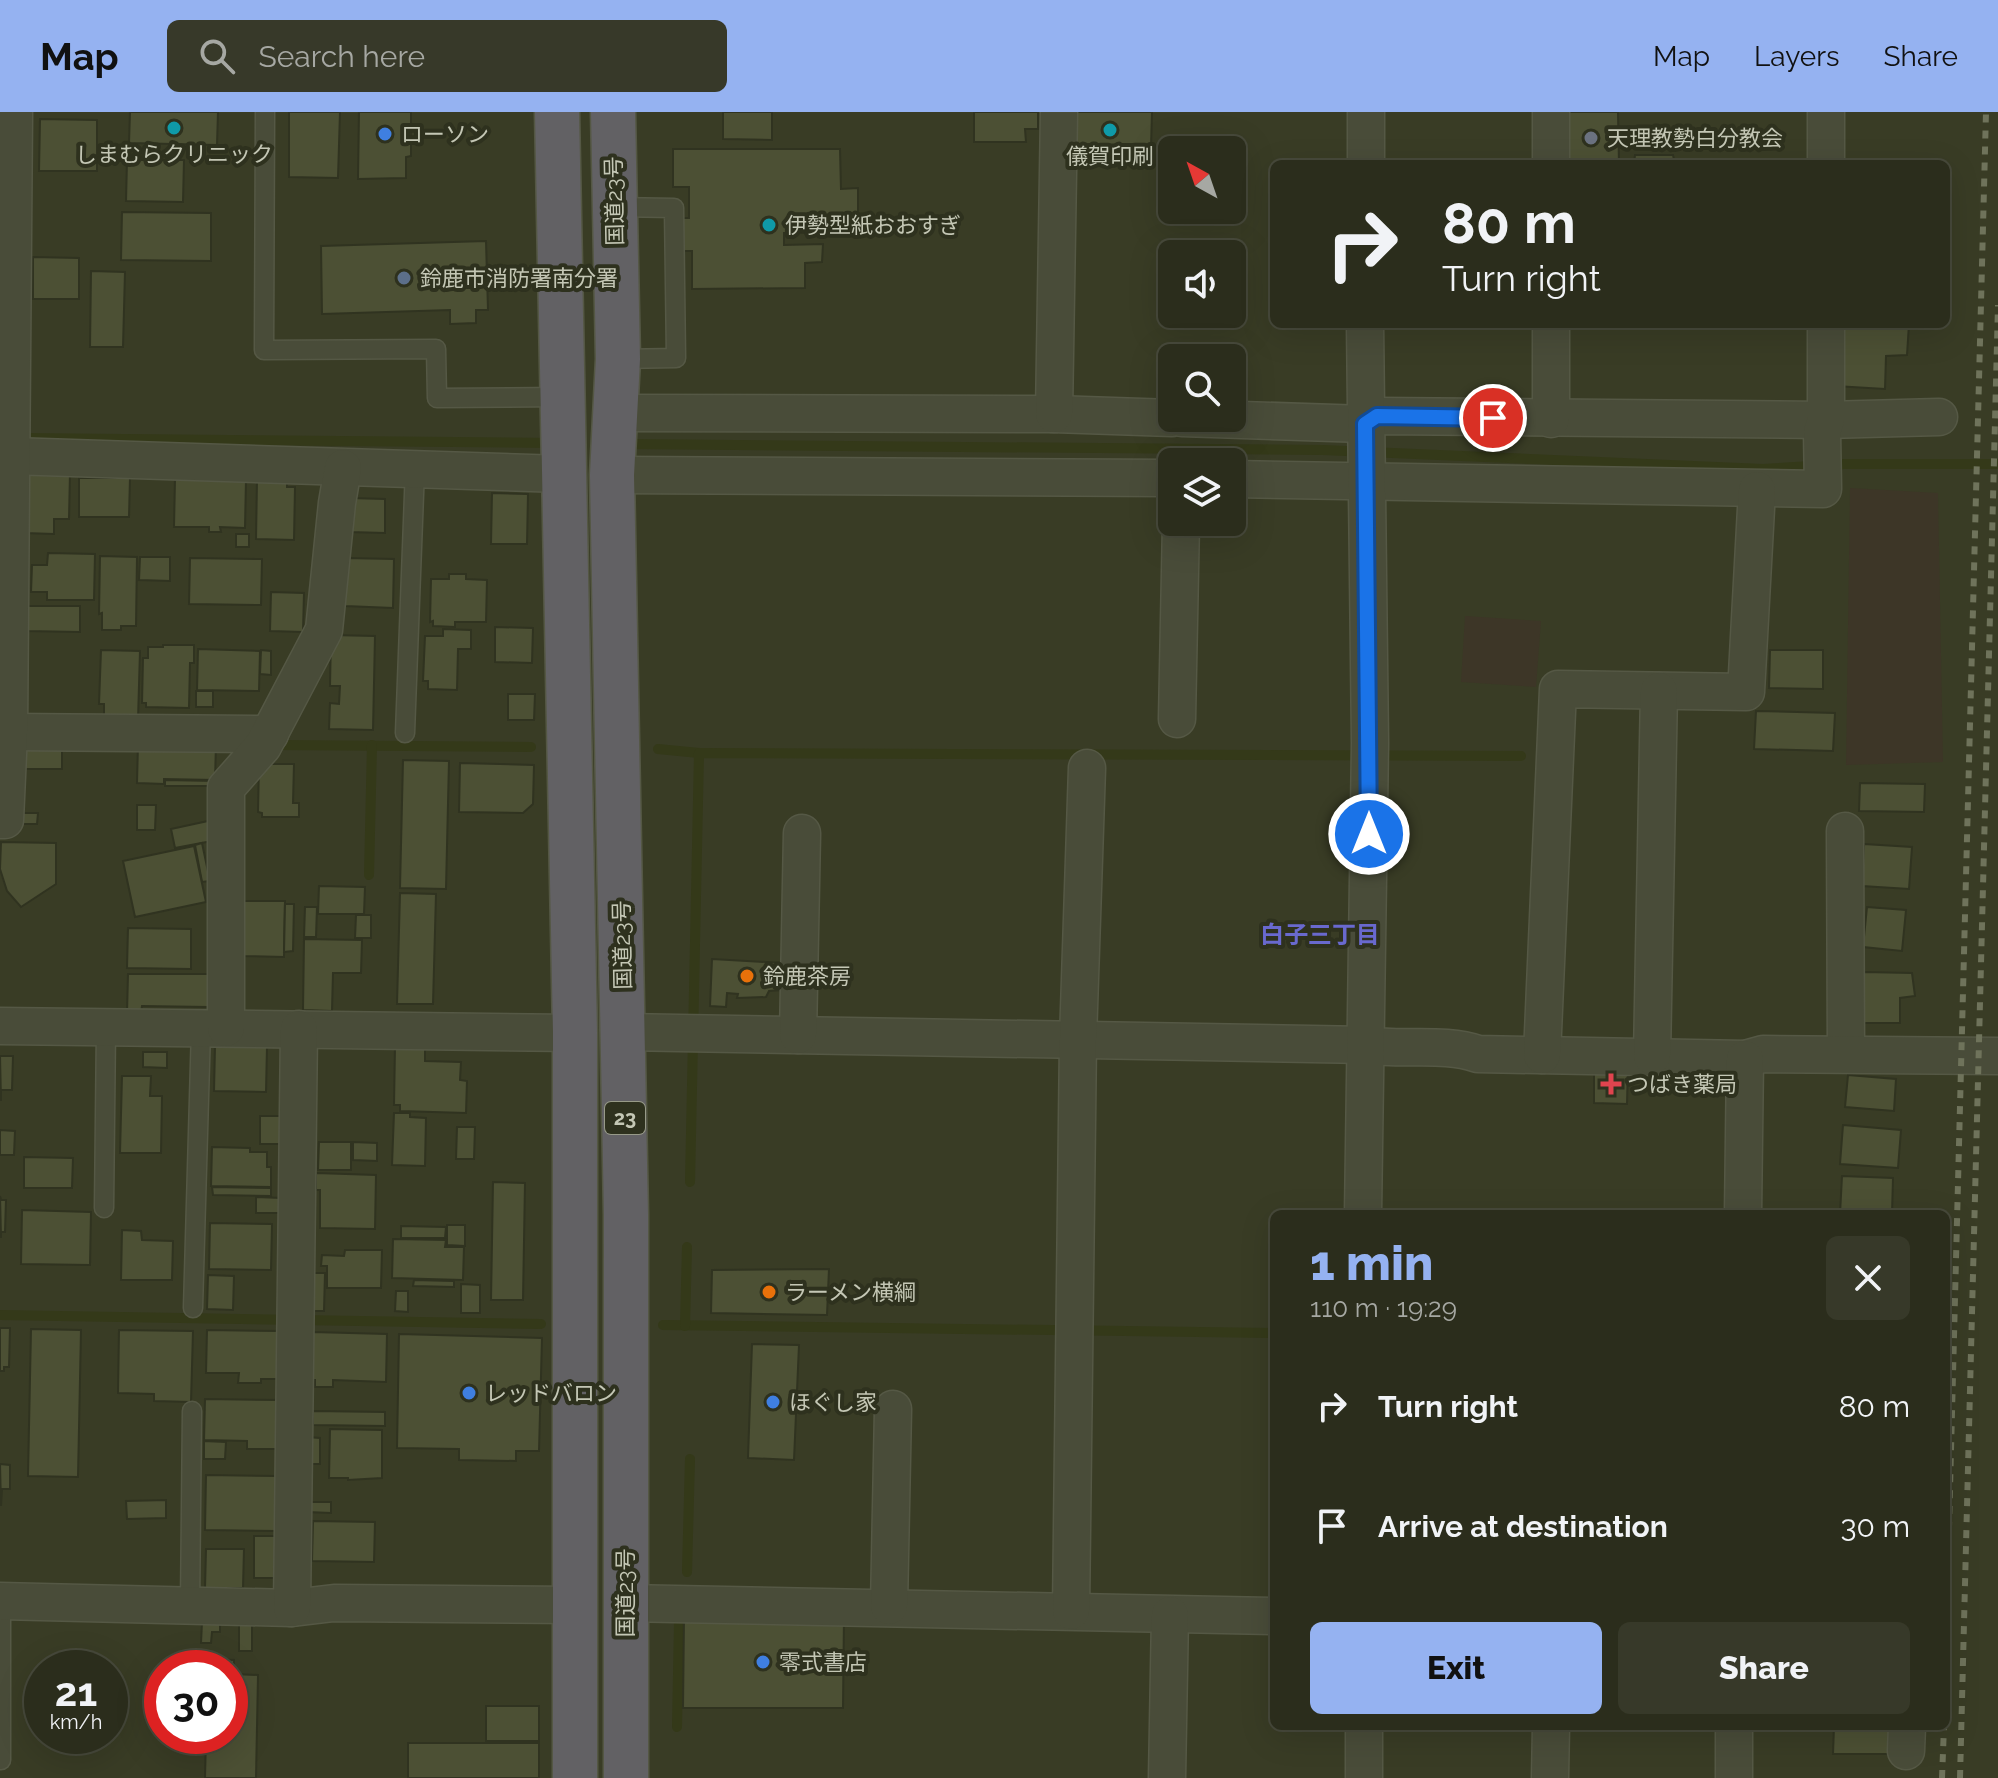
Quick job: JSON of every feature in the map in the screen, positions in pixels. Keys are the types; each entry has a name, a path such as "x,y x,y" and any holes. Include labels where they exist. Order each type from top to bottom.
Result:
{"highway":[{"name":"23","path":"557,112 575,1033 575,1778"},
{"name":"国道23号","path":"613,112 618,359 613,413 613,467 626,1215 626,1778"}],"street":[{"path":"0,820 5,820 9,732 14,112"},
{"path":"1054,414 1059,112"},
{"path":"1366,112 1366,160"},
{"path":"1551,112 1551,160"},
{"path":"1826,112 1826,160"},
{"path":"1363,1210 1369,758 1365,328"},
{"path":"1551,328 1551,419"},
{"path":"1246,479 1823,489 1826,328"},
{"path":"613,413 1054,414 1158,418"},
{"path":"1246,420 1365,424 1377,416 1824,426 1939,417"},
{"path":"11,456 415,468 562,438"},
{"path":"613,467 1158,478"},
{"path":"213,1028 226,788 270,734 324,630 343,468"},
{"path":"1542,1055 1558,689 1746,692 1757,490"},
{"path":"1177,719 1181,536"},
{"path":"1652,1056 1659,691"},
{"path":"9,732 270,734"},
{"path":"1071,1611 1078,1039 1087,768"},
{"path":"1845,831 1846,1054"},
{"path":"798,1035 802,833"},
{"path":"0,1026 575,1033"},
{"path":"292,1608 299,1029"},
{"path":"623,1032 1367,1045 1388,1049 1462,1049 1478,1054 1745,1059 1763,1054 1998,1056"},
{"path":"1743,1210 1745,1059"},
{"path":"889,1606 893,1409"},
{"path":"0,1601 292,1608 334,1603 576,1605"},
{"path":"624,1603 1270,1616"},
{"path":"1167,1778 1170,1615"},
{"path":"1364,1730 1364,1778"},
{"path":"1550,1778 1551,1730"},
{"path":"1734,1730 1734,1778"}],"lane":[{"path":"265,112 264,350 436,349 437,398 562,438"},
{"path":"614,207 674,208 676,358 618,359"},
{"path":"405,733 415,468"},
{"path":"104,1208 106,1027"},
{"path":"193,1308 213,1028"},
{"path":"190,1606 192,1411"},
{"path":"0,1601 1,1760"}],"shaded area":[{"path":"1850,488 1938,493 1943,762 1846,765"},
{"path":"1465,616 1541,621 1536,687 1461,682"}],"building":[{"name":"しまむらクリニック","path":"130,112 218,112 217,145 129,143"},
{"path":"289,112 340,112 338,178 289,177"},
{"name":"ローソン","path":"359,112 411,112 411,156 406,157 406,178 358,179"},
{"path":"723,112 772,112 772,140 723,139"},
{"path":"974,112 1038,112 1038,129 1025,129 1026,142 974,142"},
{"name":"儀賀印刷","path":"1069,112 1152,112 1151,148 1068,147"},
{"name":"天理教勢白分教会","path":"1564,112 1618,112 1619,160 1563,160"},
{"path":"40,119 97,120 97,171 39,171"},
{"name":"伊勢型紙おおすぎ","path":"673,149 840,149 841,189 858,188 858,232 784,233 784,245 823,244 822,262 805,263 805,288 692,289 692,251 679,251 679,218 689,218 689,187 673,187"},
{"path":"1635,155 1673,155 1674,160 1634,160"},
{"path":"127,160 184,160 183,202 126,201"},
{"path":"122,212 211,213 211,261 121,260"},
{"name":"鈴鹿市消防署南分署","path":"486,241 488,310 476,310 476,323 450,324 450,310 322,314 321,246"},
{"path":"33,257 79,258 79,299 33,299"},
{"path":"91,271 125,272 123,347 90,347"},
{"path":"1838,328 1909,328 1907,355 1886,356 1885,389 1835,386"},
{"path":"26,472 70,473 69,519 54,519 54,534 24,533"},
{"path":"79,478 130,478 129,517 79,517"},
{"path":"175,479 246,480 245,528 220,527 221,532 209,532 209,527 174,527"},
{"path":"257,480 287,480 287,487 295,487 294,540 256,539"},
{"path":"492,493 528,494 527,544 491,544"},
{"path":"349,498 385,499 385,533 349,532"},
{"path":"236,534 249,534 249,547 236,547"},
{"path":"48,553 95,554 94,600 47,600 47,592 31,592 32,565 47,565"},
{"path":"100,556 137,557 136,626 102,630 102,613 99,614"},
{"path":"140,557 170,557 170,581 139,580"},
{"path":"190,558 262,559 261,605 189,604"},
{"path":"345,558 394,559 393,608 345,606"},
{"path":"449,574 466,574 466,579 487,580 486,622 455,622 455,627 433,626 433,621 430,622 431,579 449,579"},
{"path":"271,592 304,593 303,632 270,631"},
{"path":"25,606 80,606 80,632 25,631"},
{"path":"495,627 533,628 532,663 495,662"},
{"path":"443,629 471,630 471,649 458,649 457,690 428,689 428,681 423,681 425,636 443,636"},
{"path":"331,635 375,636 373,730 329,729 330,703 339,704 340,686 330,686"},
{"path":"194,645 194,663 190,663 189,708 146,707 146,703 142,703 143,658 148,658 148,647"},
{"path":"198,649 260,651 259,691 197,690"},
{"path":"101,650 140,651 138,720 104,720 104,704 99,704"},
{"path":"261,650 271,651 271,675 260,674"},
{"path":"1770,650 1823,650 1823,689 1769,688"},
{"path":"196,691 213,691 213,707 196,707"},
{"path":"508,694 535,694 534,720 508,720"},
{"path":"1756,711 1835,713 1833,751 1754,749"},
{"path":"138,743 216,744 215,780 164,779 164,784 137,783"},
{"path":"21,744 62,744 62,769 20,769"},
{"path":"403,760 449,761 446,889 400,888"},
{"path":"460,763 534,765 533,804 523,813 459,812"},
{"path":"259,764 294,764 293,803 299,803 299,817 262,817 262,813 258,812"},
{"path":"165,780 216,781 215,786 165,786"},
{"path":"1860,783 1925,784 1924,812 1859,811"},
{"path":"137,805 156,805 155,830 137,830"},
{"path":"18,813 38,813 37,824 18,824"},
{"path":"208,821 212,841 175,848 171,829"},
{"path":"1,842 56,843 56,884 21,907 7,891 0,869"},
{"path":"202,843 210,881 202,882 195,845"},
{"path":"1864,844 1912,847 1909,889 1862,886"},
{"path":"194,846 206,902 135,917 123,861"},
{"path":"319,886 365,887 364,914 318,914"},
{"path":"400,893 436,894 433,1004 397,1004"},
{"path":"243,901 285,901 284,957 242,956"},
{"path":"285,904 294,904 293,951 284,952"},
{"path":"305,907 317,907 316,937 304,937"},
{"path":"1867,907 1906,910 1902,951 1863,947"},
{"path":"356,915 371,915 371,938 355,938"},
{"path":"128,928 191,929 191,969 127,968"},
{"path":"304,939 362,940 361,973 333,973 332,1011 303,1010"},
{"name":"鈴鹿茶房","path":"712,959 784,963 782,990 769,991 766,997 737,998 738,994 727,993 726,1007 710,1006"},
{"path":"1864,972 1912,973 1915,996 1900,998 1900,1023 1859,1023"},
{"path":"128,974 208,974 208,1007 142,1006 141,1013 127,1013"},
{"path":"215,1046 267,1047 266,1092 214,1091"},
{"path":"395,1046 425,1046 425,1061 461,1062 460,1080 467,1081 466,1113 400,1111 400,1105 394,1105"},
{"path":"143,1052 167,1052 167,1068 143,1067"},
{"path":"0,1056 13,1056 12,1090 1,1090 1,1101"},
{"name":"つばき薬局","path":"1594,1065 1628,1065 1627,1104 1594,1103"},
{"path":"1848,1075 1896,1079 1894,1111 1845,1107"},
{"path":"122,1076 151,1076 150,1096 162,1096 161,1153 120,1153"},
{"path":"394,1113 410,1113 410,1117 426,1118 425,1166 392,1165"},
{"path":"260,1116 285,1116 284,1144 260,1144"},
{"path":"1843,1125 1901,1130 1898,1168 1840,1164"},
{"path":"457,1127 475,1127 474,1159 456,1159"},
{"path":"0,1130 15,1131 14,1155 0,1155"},
{"path":"319,1142 351,1142 351,1170 318,1170"},
{"path":"353,1142 377,1143 377,1161 353,1160"},
{"path":"212,1147 250,1148 250,1152 267,1152 271,1187 211,1186"},
{"path":"24,1157 73,1158 72,1188 24,1188"},
{"path":"316,1173 376,1175 375,1229 320,1228 320,1190 316,1190"},
{"path":"1842,1176 1893,1178 1892,1210 1840,1210"},
{"path":"493,1182 525,1183 523,1300 491,1300"},
{"path":"212,1187 271,1188 271,1196 213,1195"},
{"path":"0,1196 1,1200 6,1200 5,1232 1,1232 1,1238"},
{"path":"256,1197 282,1198 282,1213 256,1213"},
{"path":"22,1210 91,1212 90,1265 21,1264"},
{"path":"210,1223 272,1224 271,1270 209,1269"},
{"path":"447,1225 465,1225 465,1246 447,1245"},
{"path":"401,1226 446,1227 445,1238 401,1238"},
{"path":"122,1230 141,1231 142,1240 173,1241 172,1280 121,1280"},
{"path":"393,1239 446,1240 445,1247 464,1247 463,1280 392,1278"},
{"path":"345,1250 382,1250 381,1288 327,1288 327,1266 321,1266 322,1255 344,1256"},
{"name":"ラーメン横綱","path":"829,1269 827,1315 711,1313 712,1270"},
{"path":"309,1273 325,1273 324,1311 308,1311"},
{"path":"208,1275 234,1276 233,1310 207,1309"},
{"path":"414,1280 454,1281 454,1287 413,1286"},
{"path":"461,1284 480,1285 480,1313 461,1313"},
{"path":"396,1291 408,1291 408,1312 395,1311"},
{"path":"0,1328 10,1328 9,1367 4,1367 4,1371 0,1371"},
{"path":"31,1329 81,1330 78,1477 28,1476"},
{"path":"119,1330 193,1331 191,1402 154,1401 154,1394 118,1393"},
{"path":"207,1330 280,1331 279,1379 238,1383 239,1373 206,1373"},
{"path":"312,1332 387,1334 386,1382 333,1380 333,1387 315,1387 315,1380 311,1380"},
{"name":"レッドバロン","path":"399,1334 542,1338 539,1451 516,1451 516,1461 459,1460 459,1449 397,1448"},
{"name":"ほぐし家","path":"752,1344 799,1345 794,1460 748,1458"},
{"path":"205,1399 279,1400 278,1449 247,1449 247,1441 204,1440"},
{"path":"313,1411 385,1412 385,1426 313,1425"},
{"path":"330,1429 382,1430 382,1478 329,1478"},
{"path":"307,1437 320,1438 320,1464 307,1464"},
{"path":"204,1441 226,1442 225,1459 204,1459"},
{"path":"0,1464 10,1465 10,1489 2,1489 1,1506"},
{"path":"206,1475 278,1476 277,1531 205,1530"},
{"path":"166,1500 166,1518 127,1519 126,1501"},
{"path":"308,1502 331,1502 331,1513 307,1512"},
{"path":"313,1521 375,1522 374,1562 312,1561"},
{"path":"254,1536 278,1536 277,1578 254,1578"},
{"path":"206,1549 244,1549 243,1588 205,1588"},
{"name":"零式書店","path":"684,1615 844,1616 843,1708 683,1708"},
{"path":"202,1622 220,1622 220,1632 212,1632 211,1643 201,1643"},
{"path":"239,1622 252,1623 252,1651 239,1650"},
{"path":"248,1675 258,1675 256,1778 205,1778 206,1754 248,1754"},
{"path":"486,1706 539,1706 539,1741 486,1741"},
{"path":"1834,1730 1889,1730 1889,1754 1833,1754"},
{"path":"408,1743 539,1743 539,1778 408,1778"}],"waterway":[{"path":"18,438 554,443"},
{"path":"622,444 1323,450 1763,469 1844,464 1998,464"},
{"path":"273,745 531,747"},
{"path":"369,875 372,745"},
{"path":"658,749 699,753"},
{"path":"690,1182 699,753 1521,756"},
{"path":"685,1326 687,1247"},
{"path":"0,1315 541,1324"},
{"path":"663,1325 1270,1333"},
{"path":"687,1572 690,1459"},
{"path":"677,1727 679,1623"}],"railway":[{"path":"1950,1489 1986,112"},
{"path":"1960,1778 1998,305"},
{"path":"1942,1778 1944,1730"}],"place":[{"name":"しまむらクリニック","path":"174,128"},
{"name":"儀賀印刷","path":"1110,130"},
{"name":"ローソン","path":"385,134"},
{"name":"天理教勢白分教会","path":"1591,138"},
{"name":"伊勢型紙おおすぎ","path":"769,225"},
{"name":"鈴鹿市消防署南分署","path":"404,278"},
{"name":"鈴鹿茶房","path":"747,976"},
{"name":"つばき薬局","path":"1611,1084"},
{"name":"ラーメン横綱","path":"769,1292"},
{"name":"レッドバロン","path":"469,1393"},
{"name":"ほぐし家","path":"773,1402"},
{"name":"零式書店","path":"763,1662"}],"district":[{"name":"白子三丁目","path":"1320,934"}],"route":[{"path":"1369,834 1365,424 1377,416 1493,418"}]}
